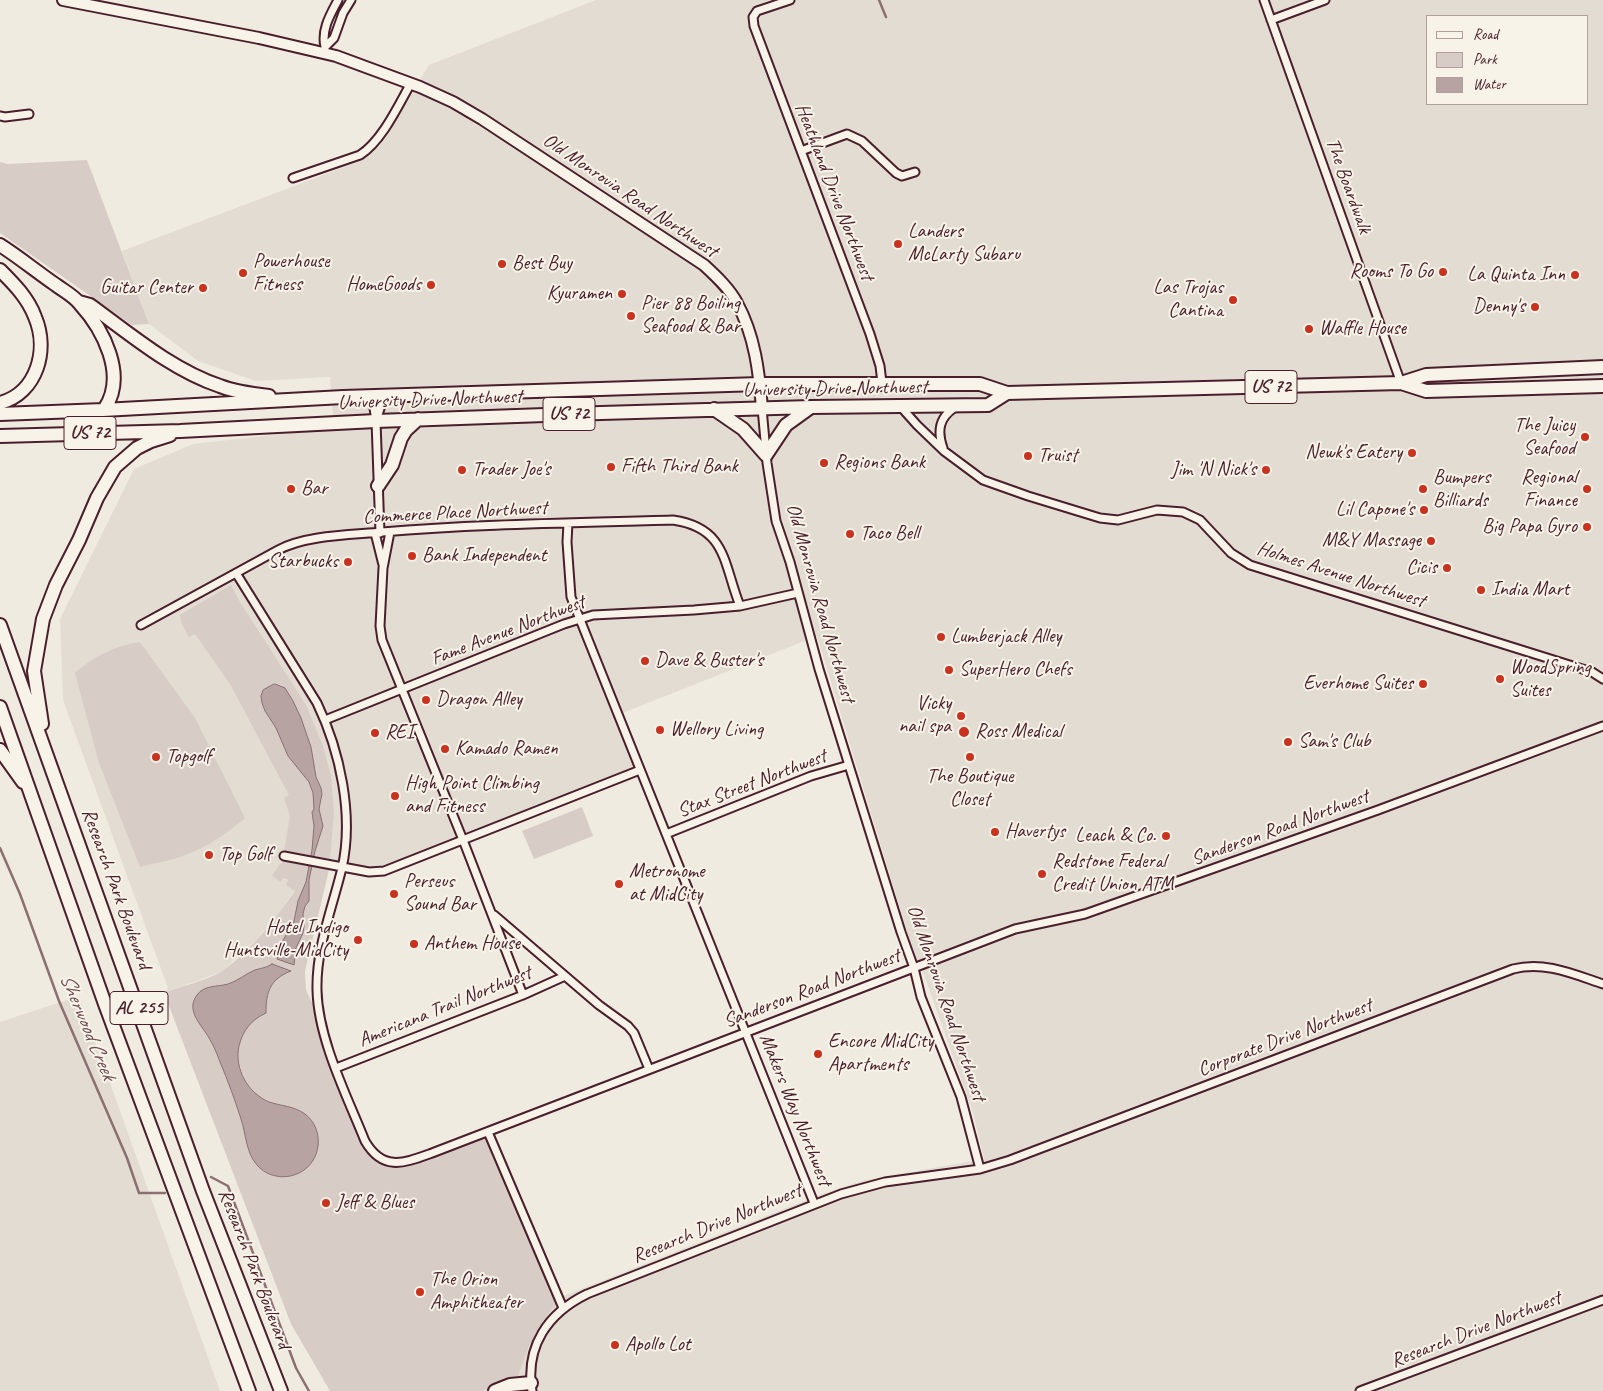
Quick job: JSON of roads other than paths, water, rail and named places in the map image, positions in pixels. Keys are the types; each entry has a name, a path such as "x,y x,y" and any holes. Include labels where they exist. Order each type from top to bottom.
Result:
{"highway":[{"path":"0,245 79,302 99,329 110,357 113,373 109,401 103,410 72,434"},
{"path":"0,270 13,283 36,317 40,331 41,347 36,372 28,385 17,395 0,403"},
{"path":"79,302 90,305 146,347 202,380 221,387 244,392 301,400"},
{"name":"University Drive Northwest","path":"0,414 378,396 760,384 980,384 1007,393 1401,383 1426,375 1603,367"},
{"name":"University Drive Northwest","path":"1401,383 1426,391 1603,386"},
{"name":"University Drive Northwest","path":"0,436 180,431 376,421 762,408 988,405 1007,393"},
{"path":"714,410 743,430 766,455 786,425 811,407"},
{"path":"378,486 392,465 401,438 406,430 418,420"},
{"path":"48,759 34,671 43,619 56,585 79,540 97,498 115,467 137,448 180,431"},
{"name":"Research Park Boulevard","path":"0,625 204,1191 281,1391"},
{"name":"AL 255","path":"0,707 105,1004 249,1391"},
{"path":"0,750 32,795"},
{"path":"495,1391 510,1385 531,1387"}],"street":[{"name":"Old Monrovia Road Northwest","path":"63,0 325,50 453,102 482,119 704,265 715,275 737,302 754,346 760,384 766,455 776,521 790,562 849,765 914,968 921,997 962,1097 980,1169"},
{"path":"325,50 322,37 330,14 338,0"},
{"path":"325,50 334,38 343,13 351,0"},
{"name":"Heathland Drive Northwest","path":"790,0 757,11 753,17 757,33 870,334 880,366 882,383"},
{"name":"The Boardwalk","path":"1264,0 1401,383"},
{"path":"1271,20 1325,0"},
{"path":"293,178 360,155 368,149 387,124 412,84"},
{"path":"0,116 29,114"},
{"path":"801,151 847,134 862,141 896,173 902,176 915,172"},
{"path":"376,421 378,396"},
{"path":"378,396 376,421 377,533 384,568"},
{"path":"944,450 938,434 940,423 945,415 957,405"},
{"name":"Holmes Avenue Northwest","path":"900,406 917,426 983,480 1100,518 1118,520 1157,510 1183,512 1200,520 1232,553 1250,565 1592,672 1603,679"},
{"name":"Commerce Place Northwest","path":"142,625 292,543 390,532 568,523 673,520 688,522 702,528 715,539 723,554 740,606"},
{"name":"Makers Way Northwest","path":"568,523 567,542 571,597 814,1203"},
{"path":"390,532 384,568 380,634 523,995"},
{"name":"Sanderson Road Northwest","path":"236,573 307,686 326,720 336,753 344,793 345,831 342,867 322,943 317,977 318,1004 327,1044 371,1152 381,1159 393,1163 406,1162 488,1132 1016,929 1085,914 1378,810 1603,726"},
{"name":"Fame Avenue Northwest","path":"326,720 593,615 740,606 798,594"},
{"name":"Stax Street Northwest","path":"666,834 811,776 849,765"},
{"path":"284,856 369,872 384,871 640,770"},
{"path":"492,914 628,1026 634,1034 648,1069"},
{"name":"Corporate Drive Northwest","path":"980,1169 1035,1151 1513,969 1542,966 1562,970 1603,984"},
{"name":"Americana Trail Northwest","path":"336,1068 523,995 565,976"},
{"path":"488,1132 563,1308"},
{"name":"Research Drive Northwest","path":"531,1387 532,1363 540,1335 551,1318 563,1308 587,1294 814,1203 854,1190 885,1182 980,1169"},
{"name":"Research Drive Northwest","path":"1360,1391 1603,1300"}],"water":[{"path":"275,684 285,688 301,718 311,747 316,777 322,794 319,809 323,826 315,851 309,880 309,901 305,906 303,914 303,933 296,948 294,965 277,959 282,942 294,921 298,901 306,882 314,826 312,812 314,809 313,793 309,782 288,756 276,728 262,703 261,696 263,690"},
{"path":"272,964 291,971 274,982 268,993 266,1013 252,1022 245,1030 238,1055 244,1079 255,1093 269,1102 301,1111 311,1120 316,1128 318,1145 312,1161 307,1168 299,1173 282,1177 271,1175 261,1169 253,1160 226,1076 212,1044 196,1018 193,1007 197,995 203,989 232,983 255,970"}],"waterway":[{"path":"879,0 886,17"},
{"name":"Sherwood Creek","path":"0,848 20,894 59,1001 127,1158 139,1193 165,1193"},
{"name":"Sherwood Creek","path":"211,1177 228,1186 296,1368 309,1391"}],"place":[{"name":"Landers McLarty Subaru","path":"898,244"},
{"name":"Best Buy","path":"502,264"},
{"name":"Rooms To Go","path":"1443,272"},
{"name":"Powerhouse Fitness","path":"243,273"},
{"name":"La Quinta Inn","path":"1575,275"},
{"name":"HomeGoods","path":"431,285"},
{"name":"Guitar Center","path":"203,288"},
{"name":"Kyuramen","path":"622,294"},
{"name":"Las Trojas Cantina","path":"1233,300"},
{"name":"Denny's","path":"1535,307"},
{"name":"Pier 88 Boiling Seafood & Bar","path":"631,316"},
{"name":"Waffle House","path":"1309,329"},
{"name":"The Juicy Seafood","path":"1585,437"},
{"name":"Newk's Eatery","path":"1412,453"},
{"name":"Truist","path":"1028,456"},
{"name":"Regions Bank","path":"824,463"},
{"name":"Fifth Third Bank","path":"611,467"},
{"name":"Trader Joe's","path":"462,470"},
{"name":"Jim 'N Nick's","path":"1266,470"},
{"name":"Bar","path":"291,489"},
{"name":"Bumpers Billiards","path":"1423,489"},
{"name":"Regional Finance","path":"1587,489"},
{"name":"Lil Capone's","path":"1424,510"},
{"name":"Big Papa Gyro","path":"1587,527"},
{"name":"Taco Bell","path":"850,534"},
{"name":"M&Y Massage","path":"1431,541"},
{"name":"Bank Independent","path":"412,556"},
{"name":"Starbucks","path":"348,562"},
{"name":"Cicis","path":"1447,568"},
{"name":"India Mart","path":"1481,590"},
{"name":"Lumberjack Alley","path":"941,637"},
{"name":"Dave & Buster's","path":"645,661"},
{"name":"SuperHero Chefs","path":"949,670"},
{"name":"WoodSpring Suites","path":"1500,679"},
{"name":"Everhome Suites","path":"1423,684"},
{"name":"Dragon Alley","path":"426,700"},
{"name":"Vicky nail spa","path":"961,716"},
{"name":"Wellory Living","path":"660,730"},
{"name":"Ross Medical","path":"964,732"},
{"name":"REI","path":"375,733"},
{"name":"Sam's Club","path":"1288,742"},
{"name":"Kamado Ramen","path":"445,749"},
{"name":"Topgolf","path":"156,757"},
{"name":"The Boutique Closet","path":"970,757"},
{"name":"High Point Climbing and Fitness","path":"395,796"},
{"name":"Havertys","path":"995,832"},
{"name":"Leach & Co.","path":"1166,836"},
{"name":"Top Golf","path":"209,855"},
{"name":"Redstone Federal Credit Union ATM","path":"1042,874"},
{"name":"Metronome at MidCity","path":"619,884"},
{"name":"Perseus Sound Bar","path":"394,894"},
{"name":"Hotel Indigo Huntsville-MidCity","path":"358,940"},
{"name":"Anthem House","path":"414,944"},
{"name":"Encore MidCity Apartments","path":"818,1054"},
{"name":"Jeff & Blues","path":"326,1203"},
{"name":"The Orion Amphitheater","path":"420,1292"},
{"name":"Apollo Lot","path":"615,1345"}]}
